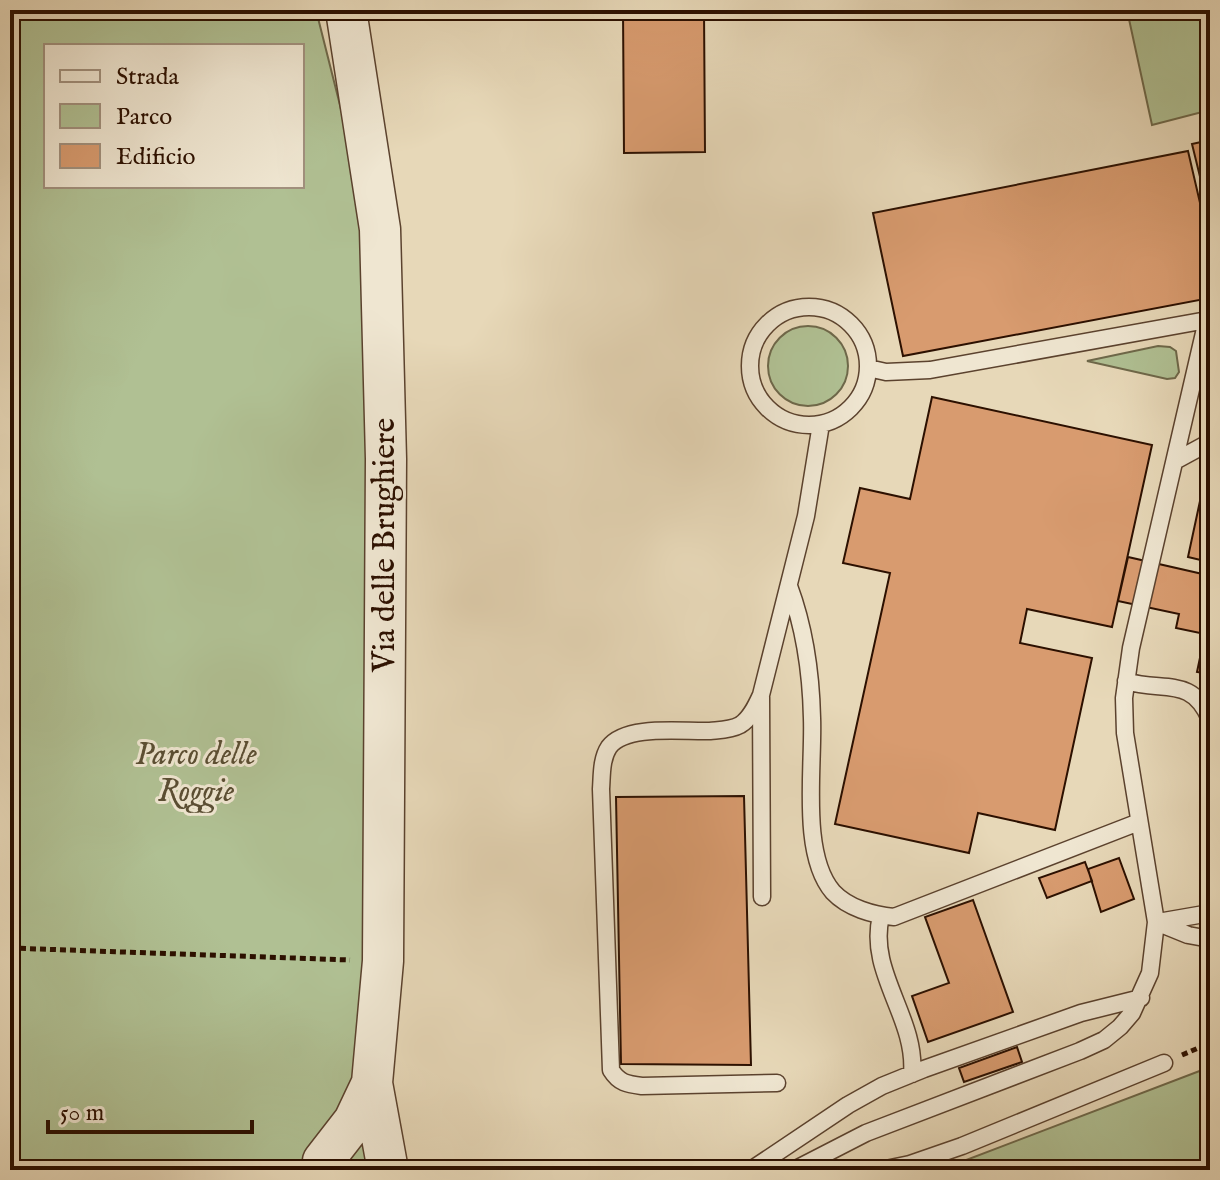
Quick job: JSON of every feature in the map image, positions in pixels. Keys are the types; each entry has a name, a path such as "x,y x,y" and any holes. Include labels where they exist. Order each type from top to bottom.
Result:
{"street":[{"name":"Via delle Brughiere","path":"346,10 380,229 386,459 383,961 372,1083 390,1167"},
{"name":"Via delle Brughiere","path":"316,1166 354,1121 372,1083"},
{"path":"316,1166 356,1157 390,1167"}],"lane":[{"path":"805,307 825,309 842,318 856,331 865,348 868,368 864,387 854,404 839,417 821,424 801,425 782,419 767,408 755,392 750,374 750,354 757,336 770,321 786,311 805,307"},
{"path":"794,1170 866,1133 1046,1066 1104,1040 1120,1027 1141,998 1150,973 1156,922 1125,733 1126,681 1131,648 1209,319 930,370 896,373 868,368"},
{"path":"777,1083 642,1086 616,1079 609,1054 601,789 603,763 608,749 619,738 638,732 724,730 740,725 752,713 761,695 806,516 821,424"},
{"path":"1175,461 1210,442"},
{"path":"789,586 804,631 807,653 812,717 814,848 820,869 832,891 848,904 881,916 894,917 1139,822"},
{"path":"1126,681 1167,686 1194,694 1204,704 1210,719"},
{"path":"761,695 762,897"},
{"path":"1156,922 1210,913"},
{"path":"881,916 880,958 912,1050 912,1074"},
{"path":"1156,922 1188,935 1210,939"},
{"path":"751,1170 848,1105 912,1074 1081,1013 1141,998"},
{"path":"881,1170 910,1164 962,1146 1164,1063"}],"path":[{"path":"10,948 383,961"},
{"path":"1164,1063 1210,1043"}],"green space":[{"name":"Parco delle Roggie","path":"10,10 316,10 346,129 362,217 382,1170 10,1170"},
{"path":"1127,10 1210,10 1210,110 1152,125"},
{"path":"808,326 823,329 836,338 845,351 848,366 845,381 836,394 823,403 808,406 793,403 780,394 771,381 768,366 771,351 780,338 793,329"},
{"path":"1158,346 1176,351 1179,372 1175,378 1167,379 1087,361"},
{"path":"1210,1067 1210,1170 940,1170"}],"building":[{"path":"623,10 704,10 705,152 624,153"},
{"path":"1210,140 1210,184 1202,185 1192,144"},
{"path":"1188,151 1210,246 1210,298 903,356 873,213"},
{"path":"932,397 1152,445 1112,627 1027,609 1020,643 1092,658 1055,830 978,813 969,853 835,824 890,573 843,563 860,488 910,499"},
{"path":"1200,501 1210,504 1210,674 1197,672 1205,634 1176,628 1179,614 1118,601 1128,557 1207,575 1209,562 1188,557"},
{"path":"744,796 751,1065 621,1064 616,797"},
{"path":"1119,858 1134,899 1101,912 1088,869"},
{"path":"1085,862 1092,881 1047,898 1039,878"},
{"path":"973,900 1013,1012 928,1042 912,996 949,983 925,917"},
{"path":"1017,1047 1022,1062 964,1082 959,1068"}]}
